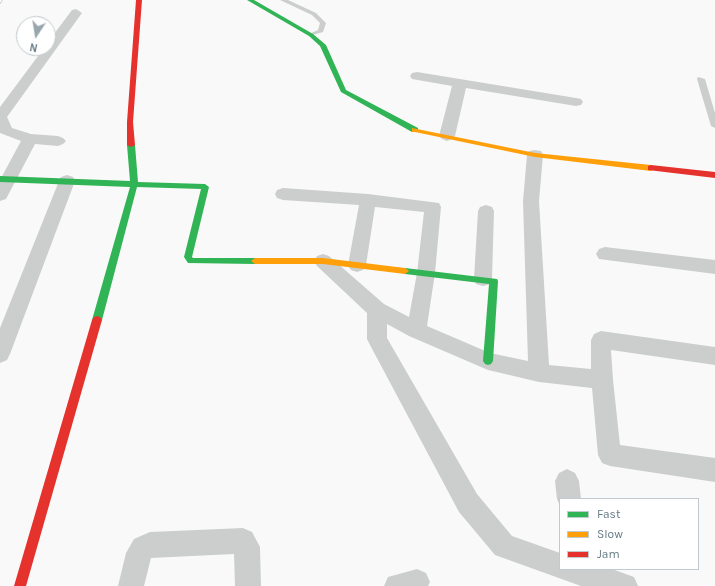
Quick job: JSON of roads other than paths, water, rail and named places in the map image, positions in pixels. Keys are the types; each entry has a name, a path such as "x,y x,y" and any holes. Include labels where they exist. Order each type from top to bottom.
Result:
{"street":[{"path":"250,0 311,35 322,45 343,91 414,130 535,155 715,175"},
{"path":"20,586 125,222 134,185 130,122 139,1"},
{"path":"58,141 30,140 6,132 0,117 76,14"},
{"path":"417,76 576,102"},
{"path":"447,136 460,83"},
{"path":"0,195 3,180 30,140"},
{"path":"535,155 531,201 539,373"},
{"path":"3,180 67,181 205,187 188,257 191,261 323,261 494,281 488,361"},
{"path":"0,354 67,181"},
{"path":"284,194 368,200 433,207 426,273 416,330"},
{"path":"357,265 368,200"},
{"path":"483,280 486,211"},
{"path":"605,254 715,267"},
{"path":"323,261 377,310 416,330 488,361 539,373 602,380"},
{"path":"377,310 377,339 468,503 484,524 504,546 559,565"},
{"path":"715,356 601,340 602,380 610,455 715,470"},
{"path":"131,586 139,553 143,548 150,545 243,541 247,547 248,586"},
{"path":"575,570 624,586"}],"lane":[{"path":"283,0 314,14 323,22 321,32 311,35"},
{"path":"701,79 715,126"}]}
